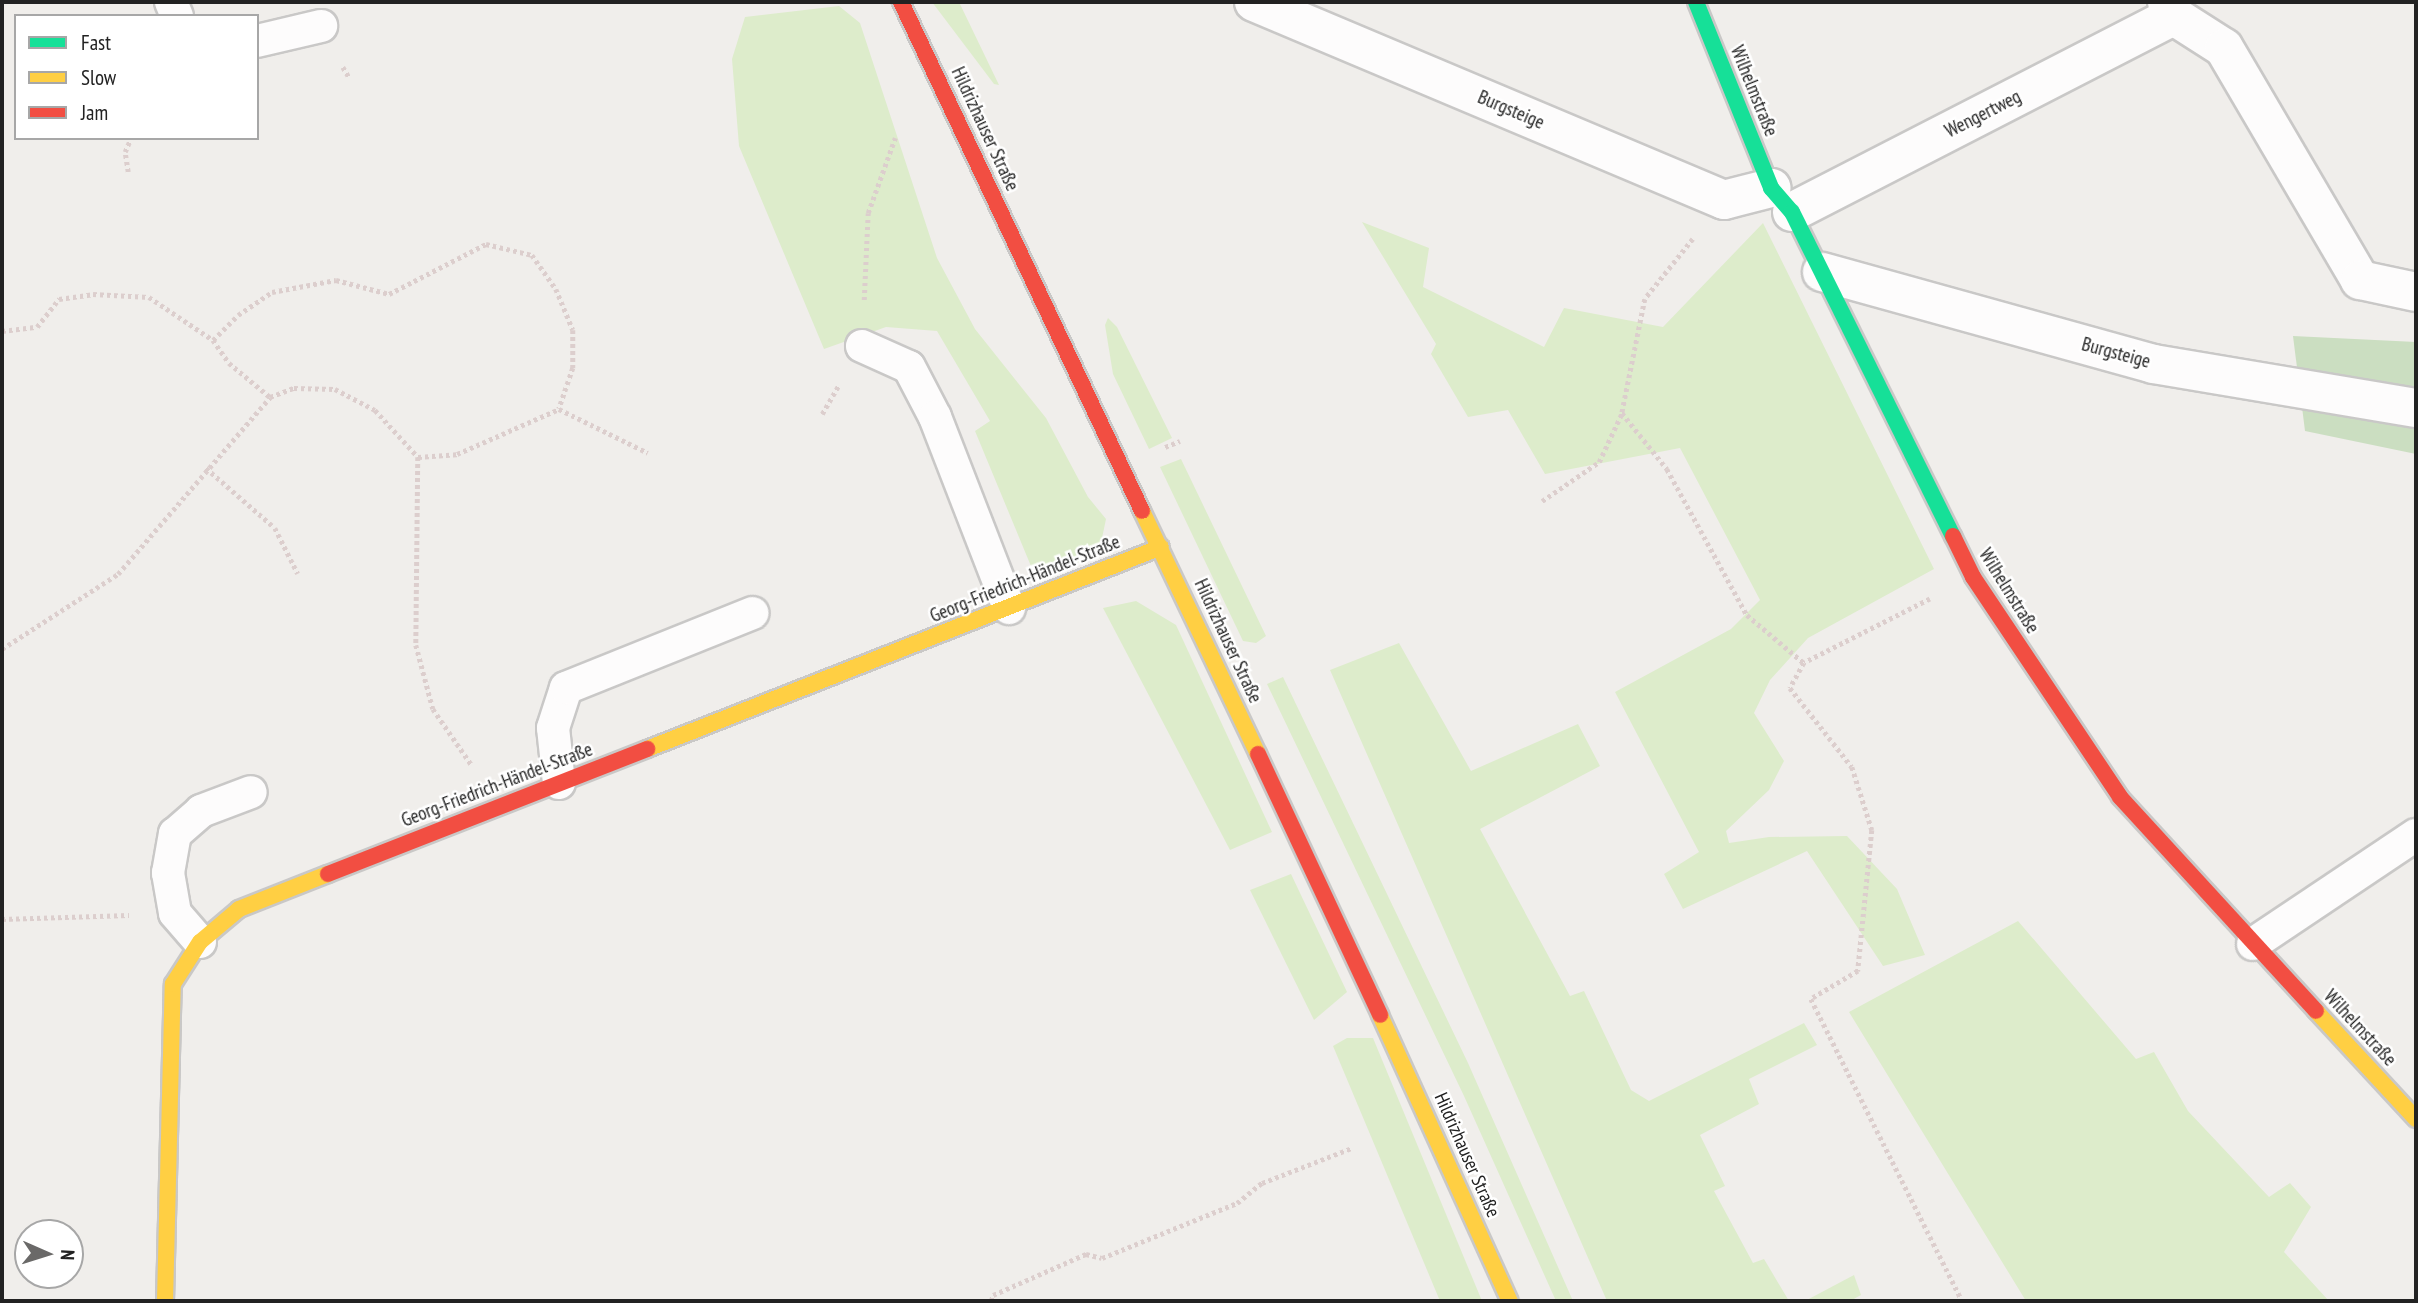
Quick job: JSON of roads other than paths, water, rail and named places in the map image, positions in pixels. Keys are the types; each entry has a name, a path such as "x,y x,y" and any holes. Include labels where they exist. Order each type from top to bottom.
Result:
{"street":[{"name":"Hildrizhauser Straße","path":"901,2 1354,956 1510,1301"},
{"name":"Burgsteige","path":"1254,2 1724,200 1781,200"},
{"name":"Wilhelmstraße","path":"1696,2 1781,200 1822,272 1973,577 2120,797 2416,1119"},
{"name":"Wengertweg","path":"1781,200 2170,9 2224,48 2360,280 2416,292"},
{"name":"Burgsteige","path":"1822,272 2153,364 2416,408"},
{"name":"Georg-Friedrich-Händel-Straße","path":"165,1301 173,984 201,942 239,909 1161,547"}],"lane":[{"path":"259,41 321,26"},
{"path":"862,346 909,367 934,417 1009,608"},
{"path":"559,783 553,728 566,688 753,612"},
{"path":"201,942 176,913 168,873 175,834 201,811 251,792"},
{"path":"2253,944 2416,835"}]}
